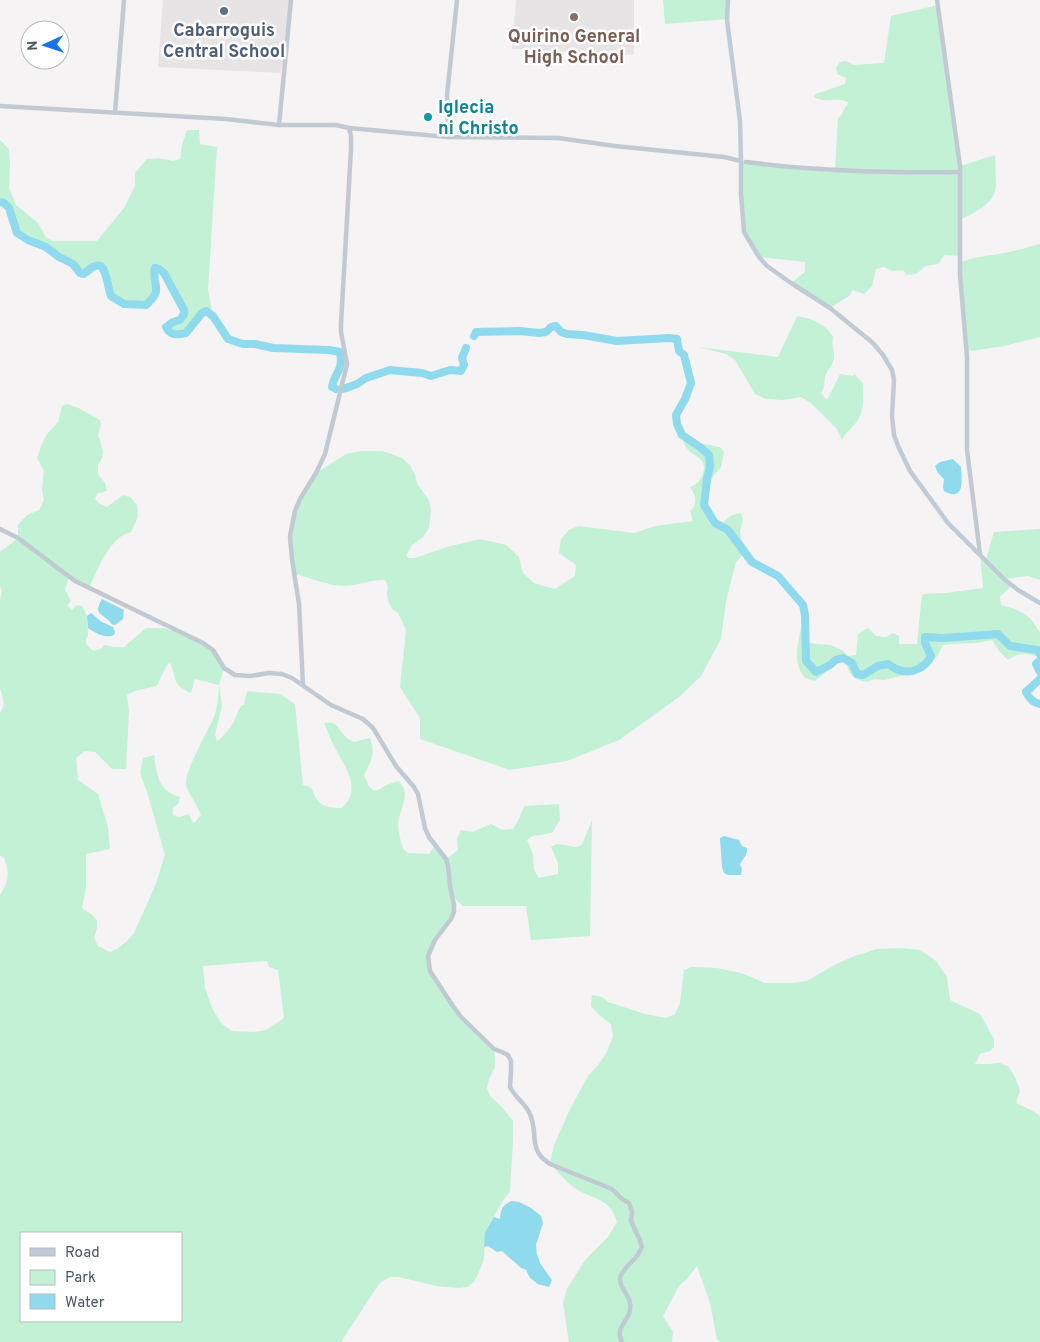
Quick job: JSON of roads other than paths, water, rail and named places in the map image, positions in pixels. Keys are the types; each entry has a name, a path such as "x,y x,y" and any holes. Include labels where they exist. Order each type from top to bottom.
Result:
{"main road":[{"path":"728,0 727,20 738,98 744,161 740,194 744,232 758,258 791,283 830,308 873,343 883,355 892,370 894,380 892,416 894,435 910,471 948,523 1004,579 1040,603"}],"street":[{"path":"115,113 124,0"},
{"path":"279,125 291,0"},
{"path":"448,137 447,95 457,0"},
{"path":"937,0 960,172 960,275 967,357 968,450 980,554"},
{"path":"0,106 226,119 279,125 332,125 448,137 558,138 724,157 787,167 859,172 960,172"},
{"path":"303,685 300,604 291,554 290,536 294,515 300,500 325,454 347,364 341,332 352,149 349,128"},
{"path":"0,529 18,538 75,581 203,643 213,650 224,668 235,674 250,676 269,673 282,674 292,678 331,704 363,719 373,728 396,766 418,794 425,828 448,865 454,912 438,936 428,956 430,971 452,1006 494,1050 502,1052 511,1061 510,1087 520,1102 525,1105 532,1118 534,1142 538,1154 550,1164 612,1189 629,1203 632,1212 631,1221 640,1238 642,1247 620,1278 621,1287 630,1302 631,1310 620,1329 619,1335 622,1342"}],"water":[{"path":"953,459 961,467 962,483 959,492 956,494 944,491 944,479 938,473 935,466 940,462"},
{"path":"102,599 124,610 123,619 115,625 111,624 98,610"},
{"path":"91,613 102,622 113,627 114,635 103,636 88,628 87,616"},
{"path":"724,836 739,840 742,846 747,848 746,855 740,864 742,869 741,875 728,875 724,873 720,838"},
{"path":"511,1201 519,1202 531,1208 541,1216 543,1223 536,1245 537,1254 540,1263 552,1280 549,1287 538,1284 530,1278 526,1270 521,1268 502,1251 497,1252 488,1246 484,1247 485,1232 494,1217 500,1219 503,1208"}],"waterway":[{"path":"0,202 9,208 17,233 28,240 46,247 59,257 73,264 80,273 84,274 93,267 101,266 105,273 111,296 124,304 146,305 155,295 154,274 155,268 159,269 164,273 184,310 180,320 166,327 172,333 186,333 202,313 206,311 213,316 228,339 243,344 255,344 273,348 340,352 341,364 332,387 336,389"},
{"path":"474,336 476,332 520,331 539,333 546,332 551,327 556,326 561,332 567,334 617,341 677,339 679,351 684,355 691,383 676,415 677,424 682,435 709,455 710,467 704,505 715,523 728,530 752,562 778,576 803,605 806,661 816,672 843,658 852,663 857,674 863,675 878,666 888,664 896,669 914,671 926,664 931,656 925,643 925,637 944,638 998,634 1010,646 1038,650 1040,654"},
{"path":"342,389 390,370 422,373 431,376 450,370 461,371 464,365 462,358 466,348"},
{"path":"1040,660 1036,664 1040,672"},
{"path":"1040,679 1026,692 1035,703 1040,704"}],"place":[{"name":"Cabarroguis Central School","path":"224,11"},
{"name":"Quirino General High School","path":"574,17"},
{"name":"Iglecia ni Christo","path":"428,117"}]}
